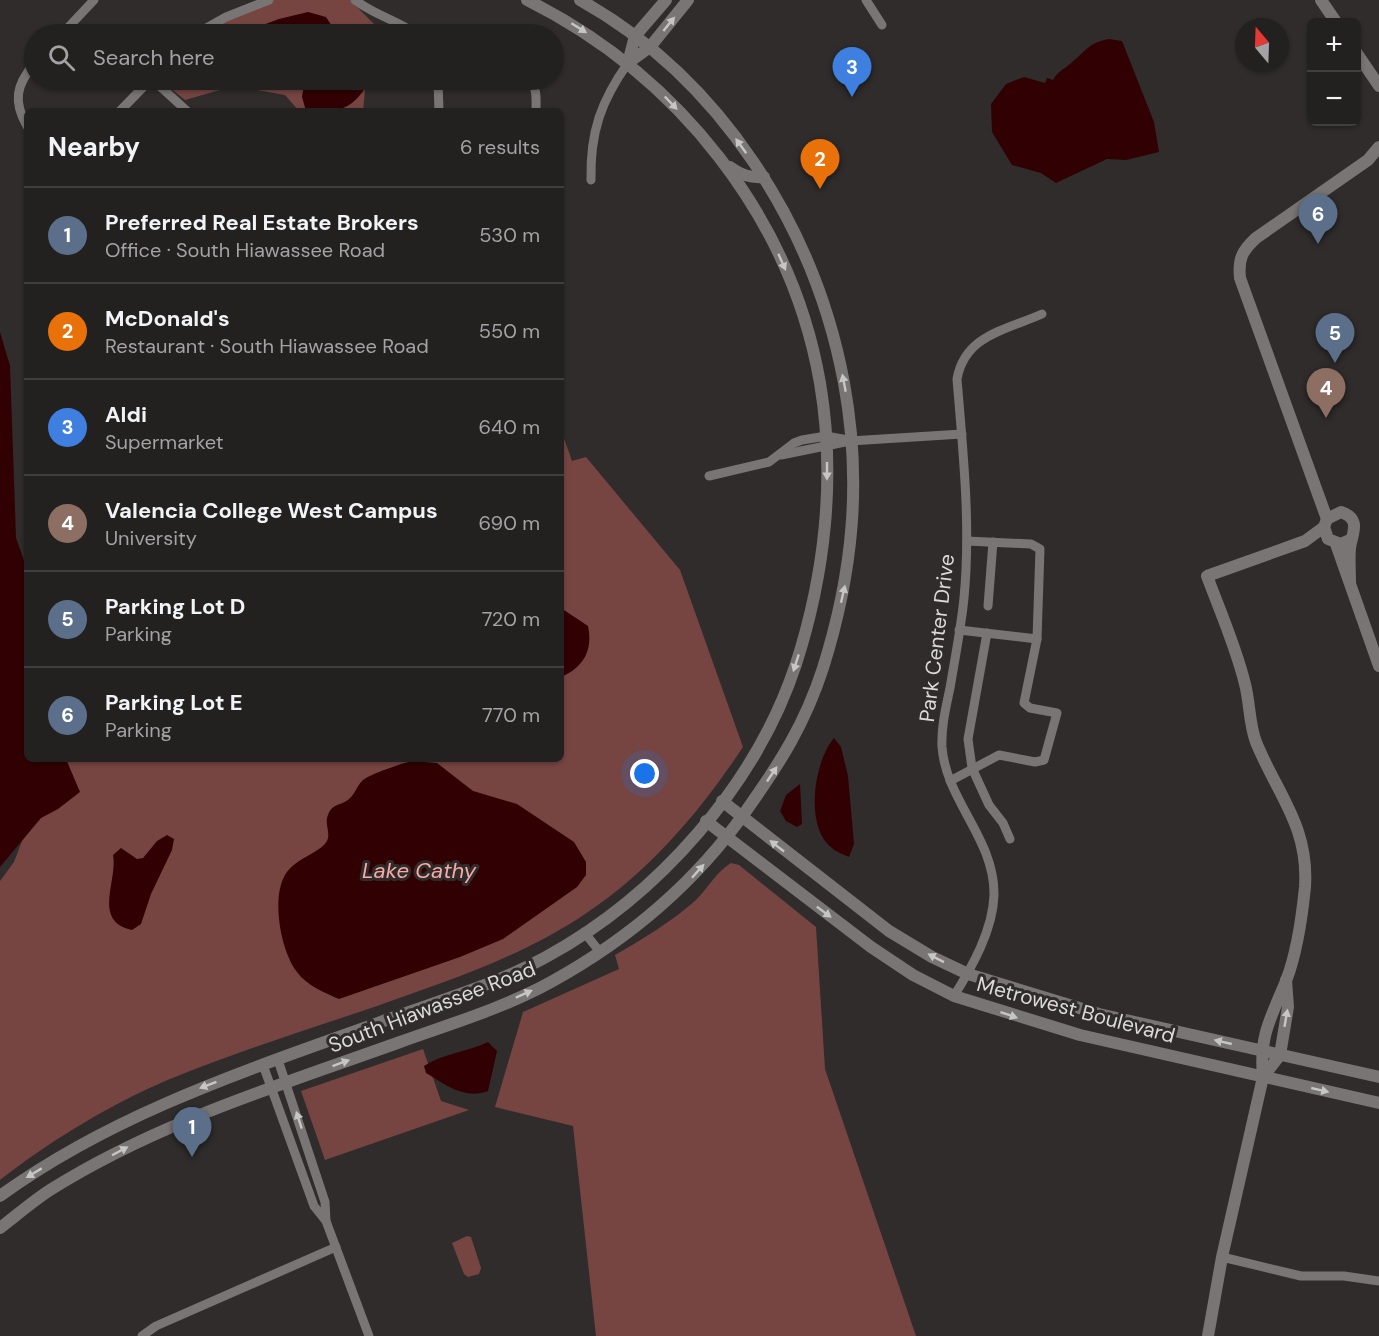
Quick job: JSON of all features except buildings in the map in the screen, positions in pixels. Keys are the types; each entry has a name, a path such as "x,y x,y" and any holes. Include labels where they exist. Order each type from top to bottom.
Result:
{"street":[{"path":"71,24 94,0"},
{"path":"214,24 268,0"},
{"path":"355,0 366,9 400,24"},
{"name":"South Hiawassee Road","path":"0,1196 22,1180 120,1123 174,1098 505,976 545,958 584,933 669,863 722,801 770,730 802,644 824,546 826,442 817,365 806,323 791,282 752,203 691,123 628,63 593,37 527,0"},
{"name":"South Hiawassee Road","path":"0,1228 48,1191 130,1146 270,1089 495,1007 546,985 600,952 653,914 692,878 726,839 795,739 816,689 833,634 847,577 853,531 848,405 841,368 822,300 798,239 764,177 714,111 650,47 580,0"},
{"path":"628,63 635,36 666,0"},
{"path":"591,180 592,149 599,112 609,90 628,63 650,47 688,0"},
{"path":"866,0 882,25"},
{"path":"1321,0 1333,18"},
{"path":"1361,59 1379,86"},
{"path":"24,78 18,86 16,106 24,121"},
{"path":"123,108 141,90"},
{"path":"163,90 184,108"},
{"path":"438,90 439,108"},
{"path":"535,90 536,108"},
{"path":"1379,147 1368,160 1256,238 1242,252 1239,265 1240,278 1329,532 1350,582 1379,666"},
{"path":"721,161 741,175 753,178 764,177"},
{"name":"Park Center Drive","path":"954,996 968,974 992,917 994,894 991,867 983,842 950,781 942,746 959,630 967,541 957,379 960,364 968,350 979,341 1042,314"},
{"path":"709,476 757,466 781,455 794,443 962,434"},
{"path":"1312,481 1354,523 1350,582"},
{"path":"1329,532 1341,512"},
{"path":"1208,1336 1222,1257 1263,1077 1261,1051 1275,1002 1286,980 1302,913 1304,853 1297,824 1256,741 1245,684 1207,576 1329,532 1352,539"},
{"path":"950,781 999,755 1035,762 1044,760 1057,713 1030,708 1024,703 1036,639 1040,549 1031,543 967,541"},
{"path":"988,606 993,542"},
{"path":"959,630 1036,639"},
{"path":"987,633 969,723 972,768 989,805 1003,823 1010,839"},
{"name":"Metrowest Boulevard","path":"722,801 889,931 932,957 968,974 1099,1014 1379,1077"},
{"name":"Metrowest Boulevard","path":"706,821 726,839 871,947 913,975 954,996 1080,1035 1379,1103"},
{"path":"584,933 600,952"},
{"path":"1263,1077 1280,1055 1288,1007 1286,980"},
{"path":"278,1060 325,1202 326,1221"},
{"path":"263,1065 314,1206 326,1221 369,1336"},
{"path":"297,1162 311,1158"},
{"path":"142,1336 156,1326 336,1247"},
{"path":"1222,1257 1302,1275 1358,1277 1379,1281"}],"shaded area":[{"path":"274,0 350,0 374,24 216,24 234,14"},
{"path":"172,90 220,90 185,100"},
{"path":"257,90 365,90 363,108 296,108 285,95"},
{"path":"564,438 572,461 586,457 680,570 743,747 693,815 654,858 611,895 564,928 486,966 229,1056 156,1085 87,1121 42,1149 0,1180 0,881 14,862 58,762 564,762"},
{"path":"731,863 739,865 816,927 825,1069 916,1336 596,1336 573,1126 495,1107 523,1012 619,969 615,955 657,930 686,908"},
{"path":"423,1049 441,1101 469,1110 325,1160 301,1091"},
{"path":"467,1236 471,1237 481,1268 479,1274 468,1277 464,1274 452,1243"}],"water":[{"path":"308,12 326,17 331,24 265,24"},
{"path":"1109,39 1122,41 1154,122 1159,152 1126,160 1107,159 1056,183 1041,173 1012,165 992,132 991,104 1006,84 1024,77 1045,83 1047,78 1053,80 1088,48 1097,42"},
{"path":"303,90 363,90 355,100 342,108 305,108 302,97"},
{"path":"0,332 10,366 16,538 24,561 24,762 67,762 80,792 58,809 41,818 0,867"},
{"path":"564,610 588,626 589,635 585,657 564,676"},
{"path":"834,738 841,747 848,776 854,844 849,857 834,849 823,838 815,810 817,778 821,762"},
{"name":"Lake Cathy","path":"409,762 437,763 473,791 517,804 574,842 586,862 586,875 577,887 503,939 460,957 339,999 305,981 291,963 282,938 278,911 281,885 285,875 295,864 319,849 327,841 327,818 332,808 349,799 365,778"},
{"path":"800,784 802,824 797,827 786,821 780,811 786,795"},
{"path":"167,835 174,839 172,850 151,894 141,924 132,930 120,925 113,918 109,899 114,865 113,855 121,848 137,859 143,858 157,841"},
{"path":"488,1042 497,1051 488,1091 471,1094 456,1090 426,1073 424,1066 431,1062"}],"place":[{"name":"Aldi","path":"852,97"},
{"name":"McDonald's","path":"820,189"},
{"name":"Parking Lot E","path":"1318,244"},
{"name":"Parking Lot D","path":"1335,363"},
{"name":"Valencia College West Campus","path":"1326,418"},
{"name":"Preferred Real Estate Brokers","path":"192,1157"}]}
